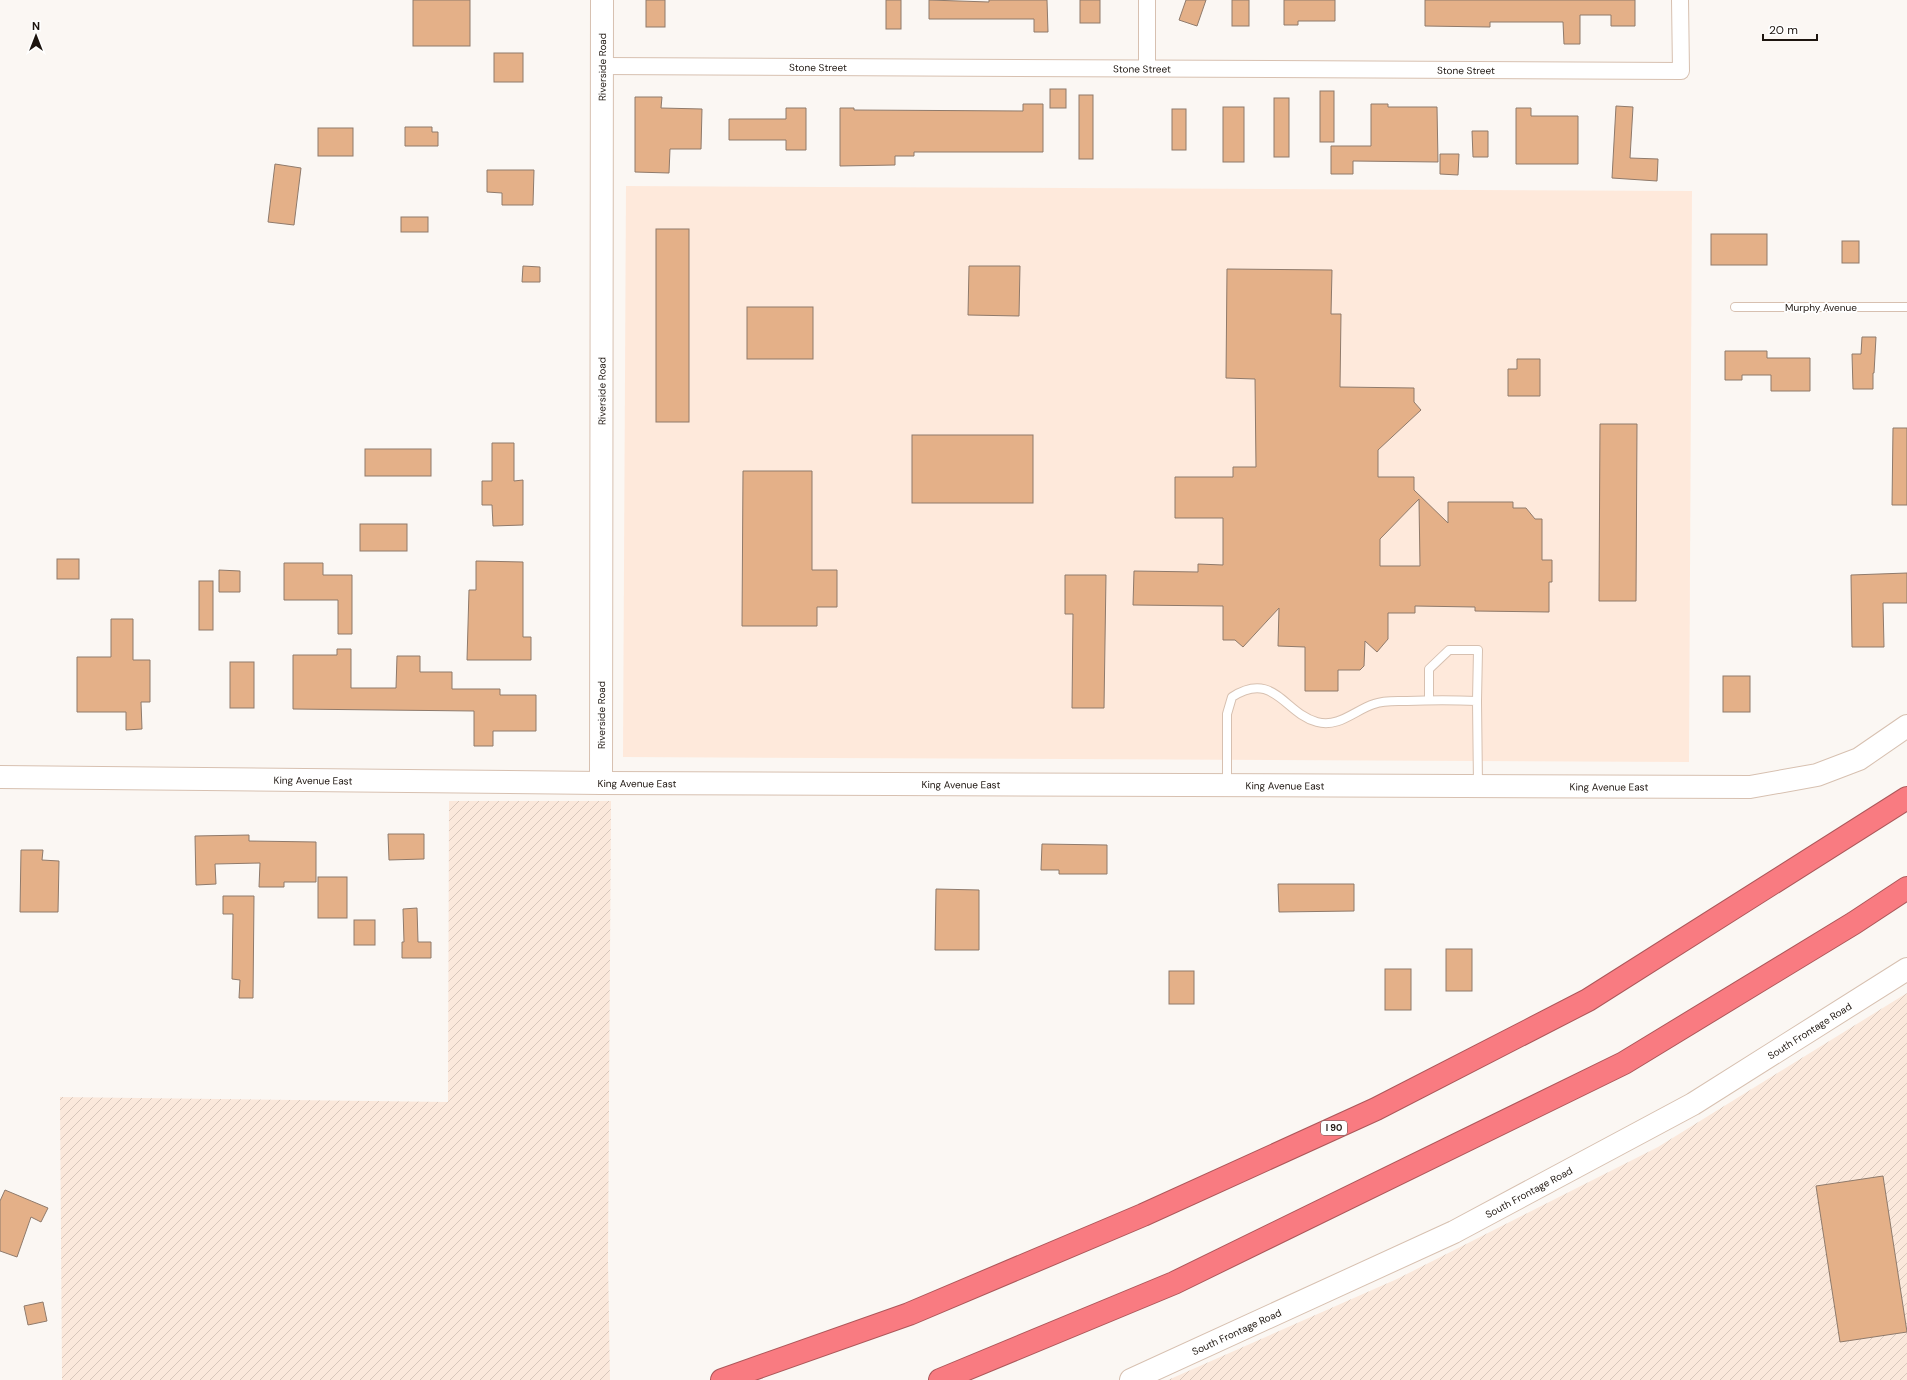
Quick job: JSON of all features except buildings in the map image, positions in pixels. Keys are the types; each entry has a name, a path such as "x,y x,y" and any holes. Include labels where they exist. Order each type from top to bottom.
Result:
{"highway":[{"name":"I 90","path":"722,1380 909,1314 1144,1215 1376,1109 1588,1000 1907,798"},
{"path":"940,1380 1174,1283 1624,1063 1854,923 1907,888"}],"main road":[{"name":"Riverside Road","path":"601,783 602,0"},
{"name":"King Avenue East","path":"0,777 601,783 1750,787 1817,775 1859,759 1907,726"},
{"name":"South Frontage Road","path":"1131,1380 1454,1232 1693,1104 1907,969"}],"street":[{"path":"1147,0 1147,68"},
{"name":"Stone Street","path":"603,66 1681,71 1680,0"}],"lane":[{"name":"Murphy Avenue","path":"1735,307 1907,307"},
{"path":"1429,700 1430,669 1449,650 1478,650 1478,786"},
{"path":"1227,785 1227,714 1232,697 1244,690 1256,688 1274,692 1302,715 1318,723 1333,723 1344,720 1374,703 1429,700 1477,701"}],"shaded area":[{"path":"626,186 1692,191 1689,762 623,757"},
{"path":"449,801 611,801 608,1261 610,1380 62,1380 60,1097 448,1102"},
{"path":"1907,993 1907,1380 1168,1380 1397,1279 1658,1147"}]}
